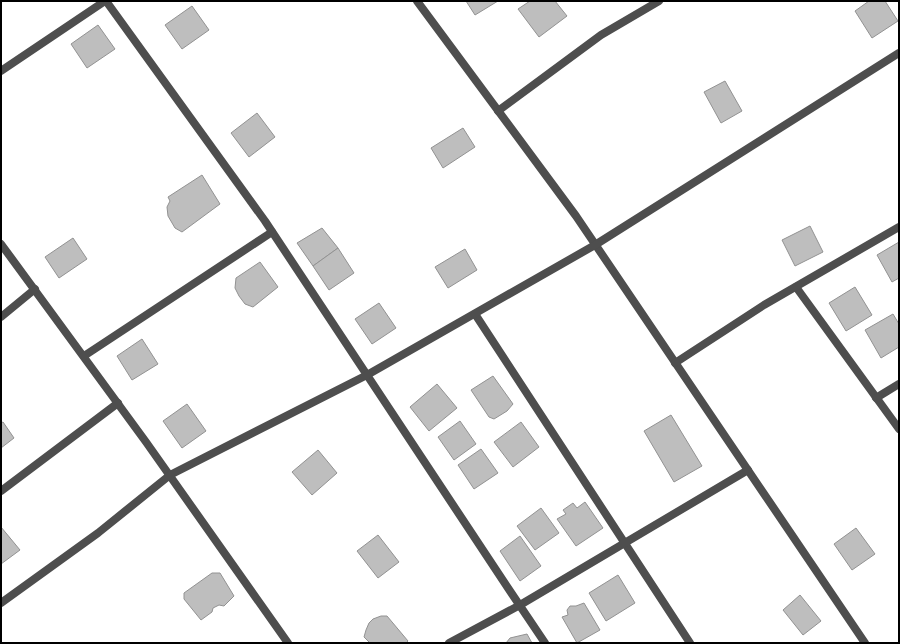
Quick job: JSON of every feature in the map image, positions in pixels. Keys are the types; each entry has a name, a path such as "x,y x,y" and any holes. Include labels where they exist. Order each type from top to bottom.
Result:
{"street":[{"path":"1,71 106,1 272,232 546,643"},
{"path":"417,1 576,216 865,643"},
{"path":"498,111 601,35 659,1"},
{"path":"1,603 98,533 170,475 367,375 595,245 899,53"},
{"path":"675,363 764,305 899,227"},
{"path":"84,356 272,232"},
{"path":"1,244 170,475 288,643"},
{"path":"796,287 899,429"},
{"path":"1,317 35,289"},
{"path":"475,314 690,643"},
{"path":"876,398 899,384"},
{"path":"1,491 118,403"},
{"path":"449,643 520,605 748,470"}],"building":[{"path":"466,1 498,1 475,15"},
{"path":"530,1 555,1 567,16 539,37 518,9"},
{"path":"869,1 885,1 898,21 872,38 855,11"},
{"path":"192,6 209,30 182,49 165,25"},
{"path":"98,25 115,49 87,68 71,44"},
{"path":"725,81 742,111 721,123 704,92"},
{"path":"257,113 275,137 249,157 231,133"},
{"path":"463,128 475,147 443,168 431,148"},
{"path":"202,175 220,204 182,232 175,228 168,216 167,207 170,201 168,197"},
{"path":"810,226 823,252 795,266 782,240"},
{"path":"322,228 338,248 313,266 297,243"},
{"path":"73,238 87,259 59,278 45,257"},
{"path":"899,242 899,278 892,282 877,255"},
{"path":"338,248 354,273 329,290 313,266"},
{"path":"465,249 477,270 448,288 435,267"},
{"path":"260,262 278,287 253,307 245,304 239,296 235,288 236,278"},
{"path":"855,287 872,315 846,331 829,303"},
{"path":"379,303 396,328 372,344 355,319"},
{"path":"893,314 899,324 899,347 881,358 865,330"},
{"path":"142,339 158,364 132,380 117,356"},
{"path":"493,376 513,404 507,411 494,419 489,417 471,390"},
{"path":"437,384 457,408 429,431 410,407"},
{"path":"187,404 206,431 182,448 163,421"},
{"path":"671,415 702,466 674,482 644,431"},
{"path":"460,421 476,444 454,460 438,437"},
{"path":"3,422 14,438 1,448 1,423"},
{"path":"521,422 539,447 513,467 494,442"},
{"path":"481,449 498,473 474,489 458,465"},
{"path":"318,450 337,473 312,495 292,472"},
{"path":"585,502 603,528 576,546 557,519 566,514 563,510 573,503 577,508"},
{"path":"541,508 559,533 535,550 517,526"},
{"path":"1,527 20,550 1,564"},
{"path":"856,528 875,554 852,570 834,544"},
{"path":"378,535 399,562 378,578 357,551"},
{"path":"520,536 541,566 520,581 500,551"},
{"path":"212,573 220,573 234,596 224,606 219,605 213,608 212,612 201,620 184,599 184,593"},
{"path":"618,575 635,603 606,621 589,593"},
{"path":"800,595 821,621 803,635 783,610"},
{"path":"584,603 600,630 577,643 562,617 568,615 567,610 570,606 576,606"},
{"path":"381,616 387,616 408,641 406,643 370,643 364,637 369,623 373,619"},
{"path":"527,634 532,643 506,643 510,638"}]}
